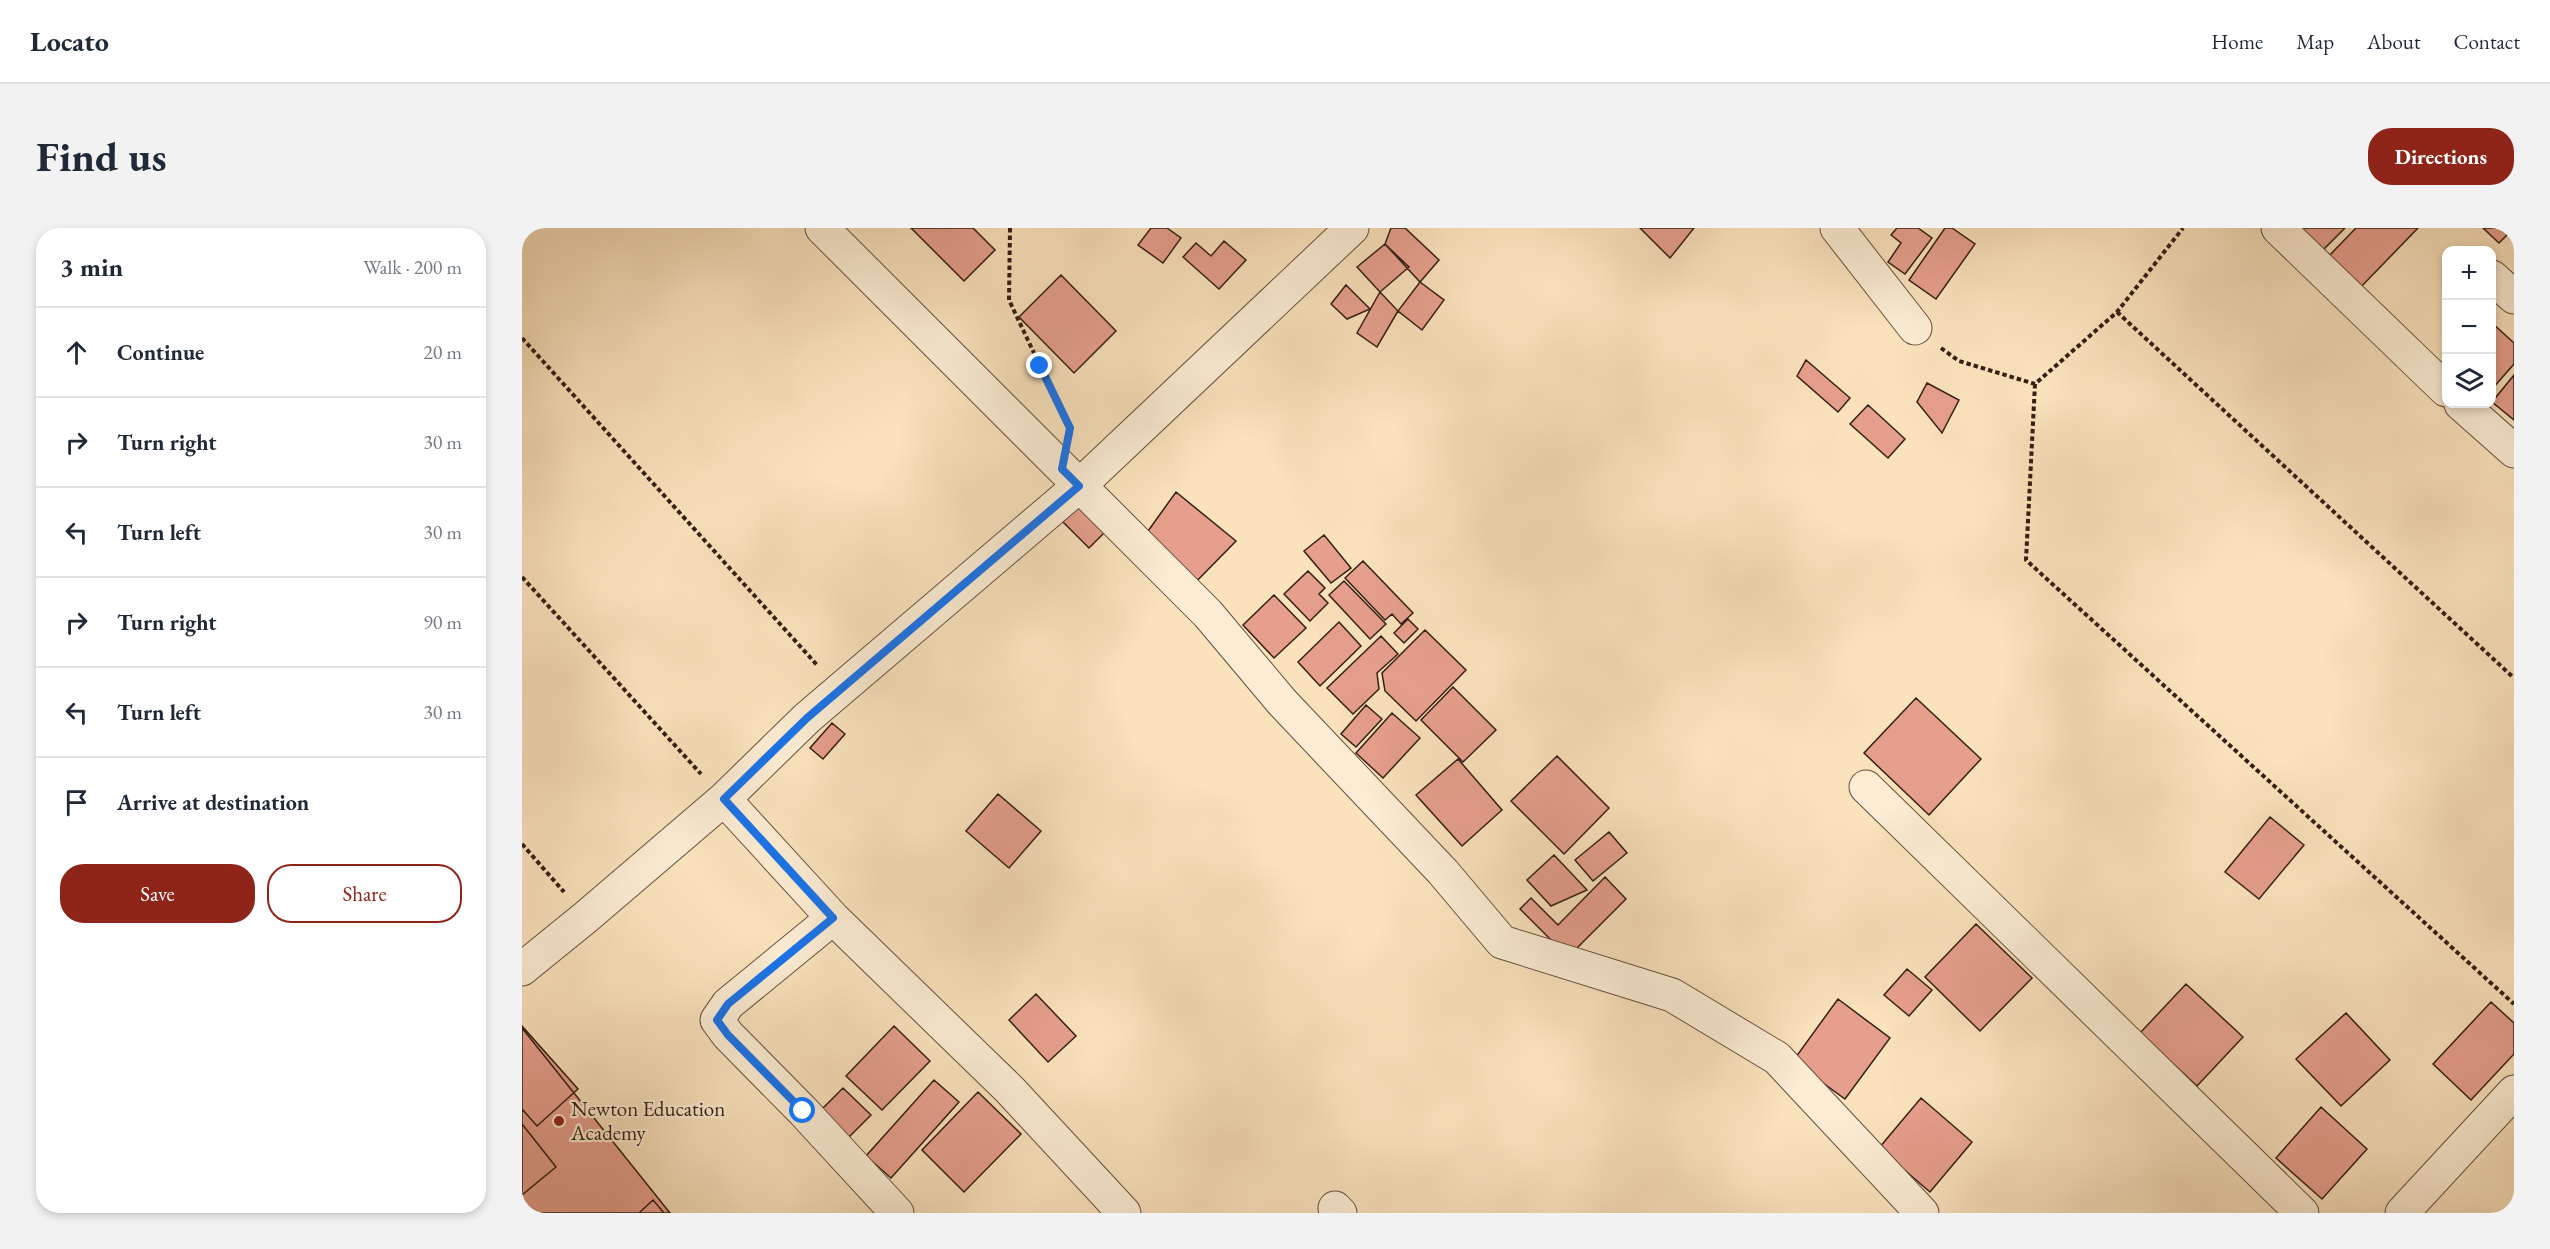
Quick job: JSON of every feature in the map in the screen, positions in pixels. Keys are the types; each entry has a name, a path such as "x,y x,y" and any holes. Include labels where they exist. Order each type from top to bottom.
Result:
{"street":[{"path":"822,228 1208,614 1282,702 1443,872 1502,942 1672,995 1778,1058 1922,1213"},
{"path":"1837,228 1915,328"},
{"path":"2277,228 2442,386"},
{"path":"522,969 724,799 807,718 1336,233"},
{"path":"2496,281 2514,297"},
{"path":"2466,408 2514,451"},
{"path":"1866,787 2302,1213"},
{"path":"724,799 833,918 1010,1090 1124,1213"},
{"path":"833,918 728,1004 717,1020 728,1035 803,1111 897,1213"},
{"path":"2402,1213 2514,1092"}],"path":[{"path":"1010,228 1009,300 1070,428 1071,478"},
{"path":"2183,228 2117,312 2035,384 2026,560 2514,1004"},
{"path":"2117,312 2514,678"},
{"path":"1915,328 1959,361 2035,384"},
{"path":"522,338 840,690"},
{"path":"522,577 724,799"},
{"path":"522,844 586,917"}],"building":[{"path":"911,228 973,228 995,250 964,281"},
{"path":"1151,228 1167,228 1181,238 1163,263 1138,245"},
{"path":"1391,228 1405,228 1439,260 1420,282 1385,244"},
{"path":"1640,228 1694,228 1670,258"},
{"path":"1897,228 1918,228 1932,238 1905,274 1888,262 1901,243 1891,235"},
{"path":"1945,228 1952,228 1975,244 1936,299 1909,280"},
{"path":"2288,228 2345,228 2317,256"},
{"path":"2356,228 2418,228 2357,291 2325,260"},
{"path":"2483,228 2514,228 2499,243"},
{"path":"1224,241 1246,260 1219,289 1183,257 1196,243 1211,256"},
{"path":"1385,244 1409,267 1380,292 1357,267"},
{"path":"1061,275 1116,331 1074,373 1019,317"},
{"path":"1420,282 1444,300 1422,330 1398,311"},
{"path":"1346,285 1370,309 1347,319 1331,304"},
{"path":"1380,292 1398,311 1377,347 1357,333"},
{"path":"2496,327 2514,343 2514,364 2496,384"},
{"path":"1806,360 1850,398 1838,412 1797,376"},
{"path":"2514,375 2514,420 2496,405 2496,397"},
{"path":"1927,383 1959,400 1942,433 1917,402"},
{"path":"1868,405 1905,439 1888,458 1850,424"},
{"path":"1176,492 1236,541 1186,592 1138,545"},
{"path":"1074,503 1104,533 1089,548 1060,519"},
{"path":"1324,535 1351,568 1331,583 1304,551"},
{"path":"1363,561 1413,613 1401,624 1392,614 1385,620 1345,578"},
{"path":"1308,571 1325,588 1319,594 1328,603 1310,621 1284,594"},
{"path":"1344,581 1386,624 1370,639 1329,595"},
{"path":"1274,595 1306,628 1274,658 1243,625"},
{"path":"1408,619 1418,629 1404,643 1394,633"},
{"path":"1339,622 1361,646 1320,686 1298,662"},
{"path":"1425,630 1466,670 1416,721 1385,691 1382,673"},
{"path":"1381,636 1398,654 1377,673 1379,689 1353,714 1327,688"},
{"path":"1453,687 1496,730 1463,762 1421,720"},
{"path":"1916,698 1981,759 1929,815 1864,753"},
{"path":"1366,705 1382,719 1356,747 1341,734"},
{"path":"1392,713 1420,738 1383,778 1356,753"},
{"path":"832,723 845,734 823,759 810,748"},
{"path":"1557,756 1609,808 1564,854 1511,801"},
{"path":"1458,759 1502,810 1462,846 1416,795"},
{"path":"998,794 1041,831 1009,868 966,831"},
{"path":"2270,817 2304,845 2259,899 2225,872"},
{"path":"1609,832 1627,853 1593,881 1575,860"},
{"path":"1554,855 1587,890 1551,906 1527,880"},
{"path":"1605,877 1626,899 1568,957 1520,909 1531,898 1558,925"},
{"path":"1976,924 2032,978 1980,1031 1925,977"},
{"path":"1907,969 1932,990 1909,1016 1884,995"},
{"path":"2186,984 2243,1037 2197,1086 2140,1033"},
{"path":"1036,994 1076,1036 1048,1062 1009,1020"},
{"path":"1838,999 1890,1038 1845,1099 1793,1061"},
{"path":"2491,1002 2514,1023 2514,1054 2471,1100 2433,1064"},
{"path":"2346,1013 2390,1060 2341,1106 2296,1059"},
{"path":"522,1026 578,1089 537,1126 522,1109"},
{"path":"894,1026 930,1061 882,1110 846,1076"},
{"name":"Newton Education Academy","path":"522,1028 670,1213 522,1213"},
{"path":"934,1080 959,1102 891,1178 866,1156"},
{"path":"843,1088 871,1115 847,1139 819,1112"},
{"path":"978,1092 1021,1134 964,1192 922,1150"},
{"path":"1921,1098 1972,1142 1930,1192 1879,1148"},
{"path":"2321,1107 2367,1149 2322,1199 2276,1158"},
{"path":"522,1124 556,1167 522,1195"},
{"path":"653,1200 664,1213 639,1213"}],"place":[{"name":"Newton Education Academy","path":"559,1121"}],"route":[{"path":"803,1111 728,1035 717,1020 728,1004 833,918 724,799 807,718 1079,486 1062,469 1070,428 1040,366"}]}
